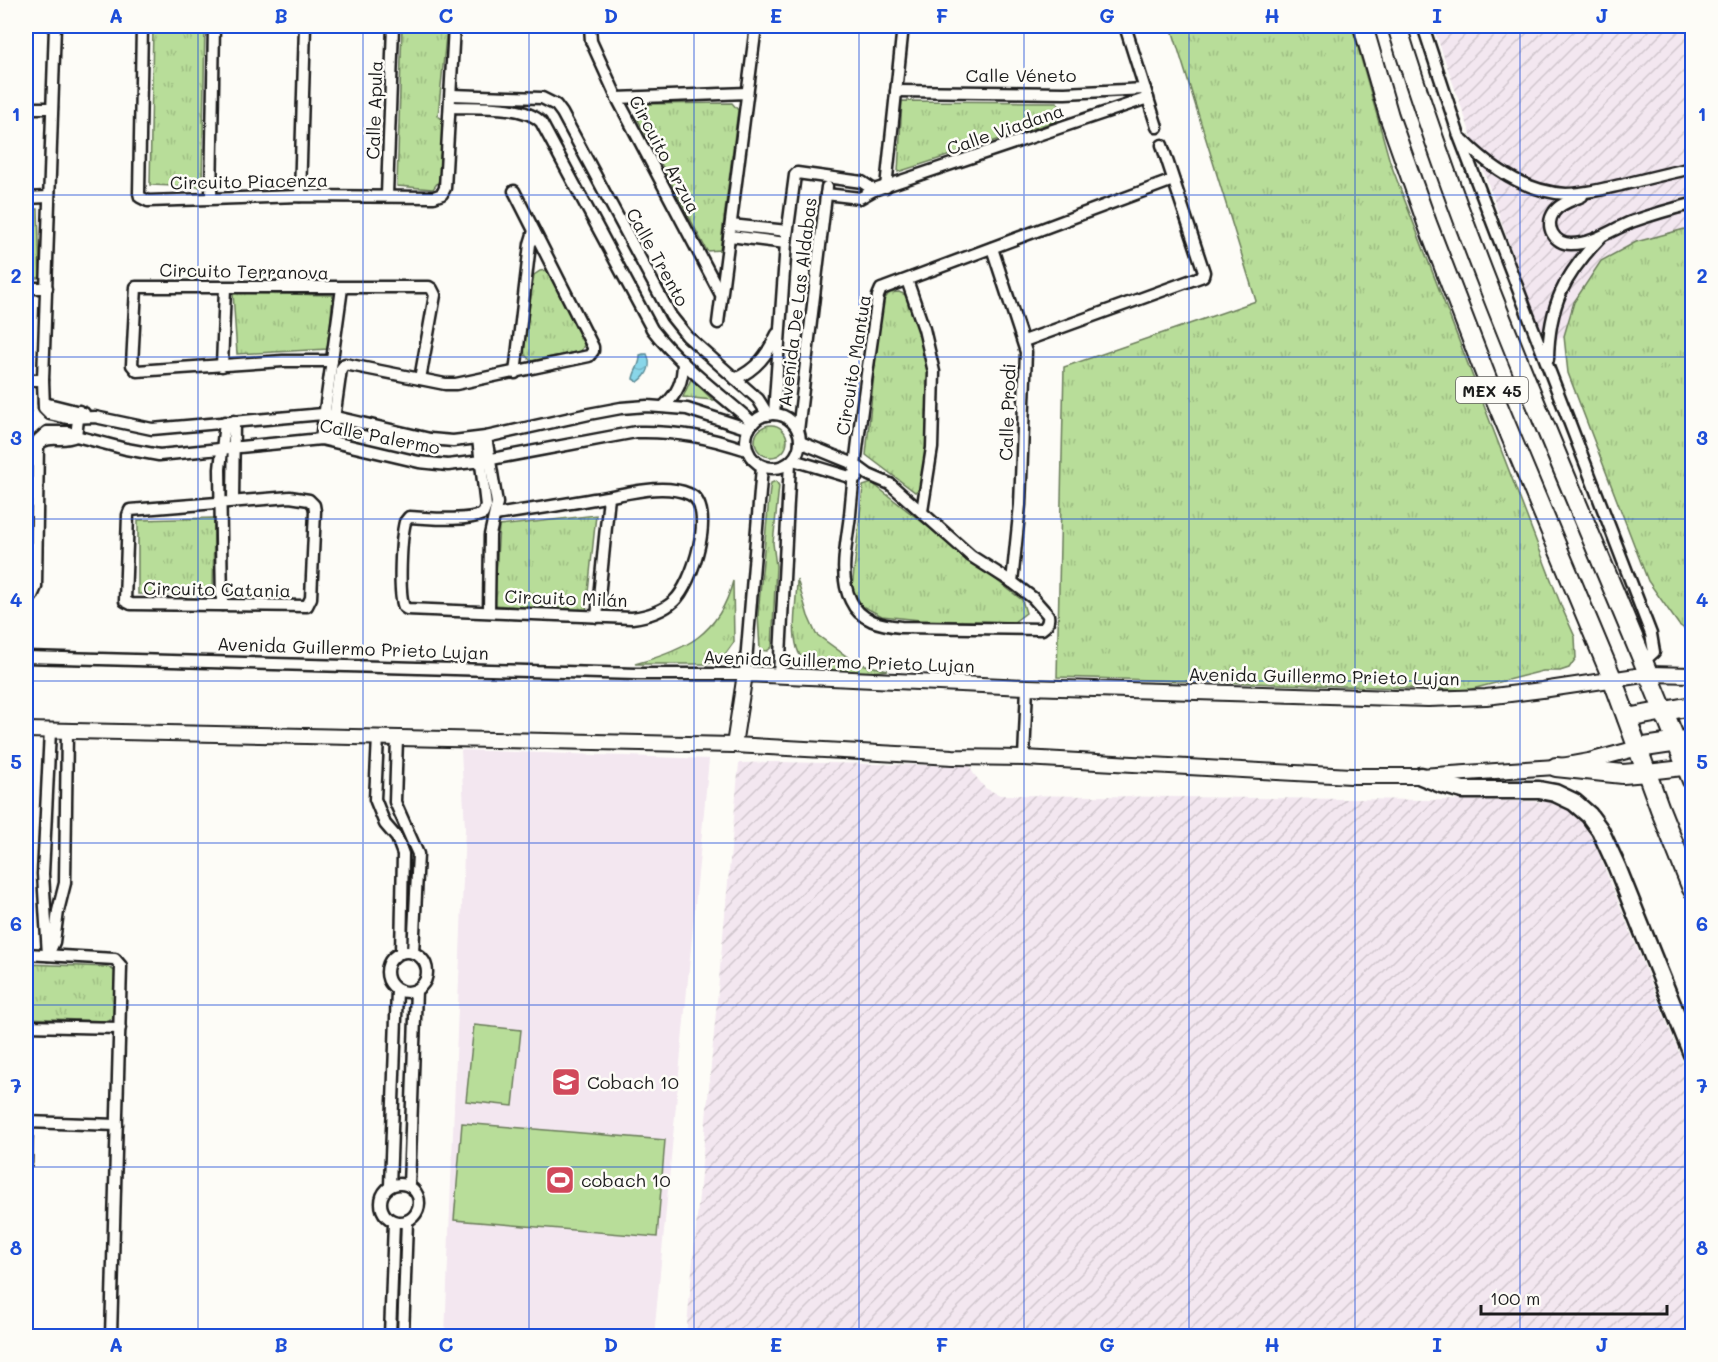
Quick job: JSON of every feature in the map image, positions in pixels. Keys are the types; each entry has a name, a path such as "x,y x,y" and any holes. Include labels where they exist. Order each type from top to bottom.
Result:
{"main road":[{"name":"MEX 45","path":"1363,26 1389,116 1427,224 1489,384 1612,678 1692,889"},
{"name":"MEX 45","path":"1397,26 1456,199 1589,532 1664,711 1684,740 1691,771"},
{"path":"1627,718 1692,706"},
{"path":"1638,748 1684,740"},
{"path":"1556,767 1623,774 1647,772"},
{"path":"1421,776 1463,790 1539,790 1555,793 1574,802 1589,815 1600,830 1617,867 1692,1054"}],"street":[{"path":"26,380 43,380 55,26"},
{"name":"Circuito Piacenza","path":"142,26 139,193 148,201 300,196 434,196 444,192 454,26"},
{"path":"211,198 214,26"},
{"path":"300,196 305,26"},
{"name":"Calle Apula","path":"387,195 393,26"},
{"name":"Circuito Arzua","path":"590,26 591,41 617,98 721,294"},
{"path":"718,323 756,26"},
{"path":"886,187 903,26"},
{"path":"1125,26 1157,127"},
{"path":"1423,26 1459,136 1651,634 1654,652 1647,668"},
{"name":"Calle Véneto","path":"896,91 1146,93"},
{"path":"617,98 747,93"},
{"name":"Calle Viadana","path":"826,194 860,198 874,190 1146,93"},
{"name":"Calle Trento","path":"451,101 542,98 556,105 671,316 687,336 758,399 771,415"},
{"path":"451,101 517,110 531,114 541,122 644,317 660,340 751,426"},
{"path":"26,108 52,108"},
{"path":"1459,136 1494,168 1518,182 1541,190 1590,192"},
{"path":"1024,341 1203,276 1162,146"},
{"path":"1692,168 1590,192 1561,205 1554,211 1550,228 1553,237 1569,244 1601,237 1656,213 1692,204"},
{"name":"Avenida De Las Aldabas","path":"771,415 787,231 796,174 828,177 799,436"},
{"path":"828,177 862,182 874,190"},
{"name":"Circuito Mantua","path":"1012,582 1046,611 1049,619 1042,629 881,625 868,620 856,611 847,592 845,582 854,464 880,290 1173,180"},
{"path":"329,415 341,369 345,364 456,384 589,356 593,351 514,191"},
{"path":"26,198 48,197"},
{"path":"731,225 787,231"},
{"path":"515,373 530,244 534,231"},
{"path":"729,236 786,243"},
{"path":"1548,364 1549,334 1553,311 1563,286 1579,260 1601,237"},
{"name":"Calle Prodi","path":"992,248 1024,341 1026,362 1020,505 1012,582"},
{"path":"907,280 924,329 934,372 932,448 922,512"},
{"name":"Circuito Terranova","path":"332,361 284,361 141,372 135,370 132,365 136,287 425,286 432,289 435,295 420,379"},
{"path":"26,288 47,288"},
{"path":"222,366 225,288"},
{"path":"326,440 332,361 342,288"},
{"path":"735,379 748,373 764,358 780,328"},
{"path":"664,406 673,397 681,383 683,362"},
{"name":"Calle Palermo","path":"43,380 44,406 50,414 79,414 152,429 329,415 430,439 453,441 482,438 621,408 664,406 687,409 751,426"},
{"path":"76,436 79,414"},
{"path":"799,436 797,454 782,467 772,469 762,467 750,457 747,450 746,443 751,426 771,415 788,419 799,436 854,464 869,475 890,484 971,556 1012,582"},
{"path":"222,605 228,502 227,448 230,422"},
{"name":"Calle Palermo","path":"37,508 41,440 59,431 126,449 159,455 326,440 434,465 485,460 647,432 704,436 747,450"},
{"path":"482,438 485,460 497,503 490,535 489,611"},
{"name":"Circuito Milán","path":"485,460 486,506 483,514 406,519 402,602 404,607 412,610 489,611 597,617 644,616 667,607 685,588 697,555 702,514 699,500 691,495 679,491 654,490 495,515"},
{"path":"791,461 853,478 869,475"},
{"path":"779,676 791,461"},
{"path":"734,745 745,674 762,467"},
{"name":"Circuito Catania","path":"290,497 309,500 315,511 309,603 303,608 222,605 130,604 124,600 130,510 290,497"},
{"path":"597,617 609,497"},
{"path":"26,508 37,508 36,587 32,596 26,598"},
{"name":"Avenida Guillermo Prieto Lujan","path":"26,657 637,674 745,674 1027,687 1428,699 1542,690 1612,678 1647,668 1692,675"},
{"path":"1024,758 1027,687"},
{"path":"26,730 734,745 1308,774 1421,776 1556,767 1638,748"},
{"path":"48,956 43,874 50,731"},
{"path":"48,956 54,942 65,883 67,731"},
{"path":"378,737 375,799 385,824 398,838 403,854 400,953"},
{"path":"397,738 395,802 418,854 413,953"},
{"path":"1647,772 1691,771"},
{"path":"46,804 66,804"},
{"path":"44,851 65,851"},
{"path":"400,953 413,953 424,961 425,980 416,990 403,992 397,990 392,986 387,974 390,961 400,953"},
{"path":"26,954 115,959 121,966 111,1336"},
{"path":"390,1186 397,990"},
{"path":"409,1186 416,990"},
{"path":"26,1026 120,1028"},
{"path":"26,1163 26,1122 117,1125"},
{"path":"397,1184 409,1186 417,1195 419,1208 412,1218 394,1222 383,1214 382,1195 390,1186 397,1184"},
{"path":"403,1336 406,1221"},
{"path":"390,1336 394,1222"}],"shaded area":[{"path":"1433,26 1692,26 1692,227 1636,242 1574,302 1564,336 1545,346"},
{"name":"Cobach 10","path":"461,750 709,759 654,1336 445,1336 465,828"},
{"path":"739,763 970,766 985,788 1000,795 1515,801 1549,802 1568,808 1582,822 1594,842 1692,1085 1692,1336 686,1336"}],"green space":[{"path":"153,26 205,26 202,187 150,185"},
{"path":"402,26 447,26 438,116 447,123 439,181 433,189 397,186"},
{"path":"1171,26 1352,26 1390,162 1575,637 1576,658 1569,668 1560,671 1543,671 1468,690 1057,677 1064,367 1256,301"},
{"path":"902,101 1057,102 1061,110 1056,121 898,172"},
{"path":"732,103 738,110 720,250 707,251 637,118 643,104"},
{"path":"26,209 38,209 40,278 26,278"},
{"path":"1692,227 1692,634 1679,625 1648,581 1568,373 1564,336 1574,302 1601,261 1636,242"},
{"path":"547,270 585,343 581,351 531,361 523,353 534,275"},
{"path":"899,292 908,296 930,372 923,487 915,492 866,455 880,313 889,293"},
{"path":"233,293 333,295 328,349 237,354"},
{"path":"691,379 713,400 683,397"},
{"path":"26,388 32,388 29,499 26,499"},
{"path":"771,425 783,429 787,441 783,453 771,457 759,453 755,441 759,429"},
{"path":"776,481 779,486 773,543 776,566 772,647 767,651 760,650 758,614 770,488 771,483"},
{"path":"872,483 1022,600 1026,613 1014,622 920,620 882,616 862,606 852,589 863,486"},
{"path":"596,515 586,612 494,605 499,526"},
{"path":"214,518 213,595 138,594 138,520"},
{"path":"797,579 816,634 856,663 888,670 836,673 823,671 802,659 794,631"},
{"path":"733,581 734,642 721,660 707,664 635,664 669,653 697,638 719,615"},
{"path":"26,964 108,967 115,971 113,1018 106,1021 26,1018"},
{"path":"474,1025 521,1030 513,1106 466,1101"},
{"name":"cobach 10","path":"462,1123 665,1140 657,1237 454,1220"}],"water":[{"path":"647,354 649,366 647,373 638,382 633,379 640,355"}],"place":[{"name":"Cobach 10","path":"566,1082"},
{"name":"cobach 10","path":"560,1180"}]}
